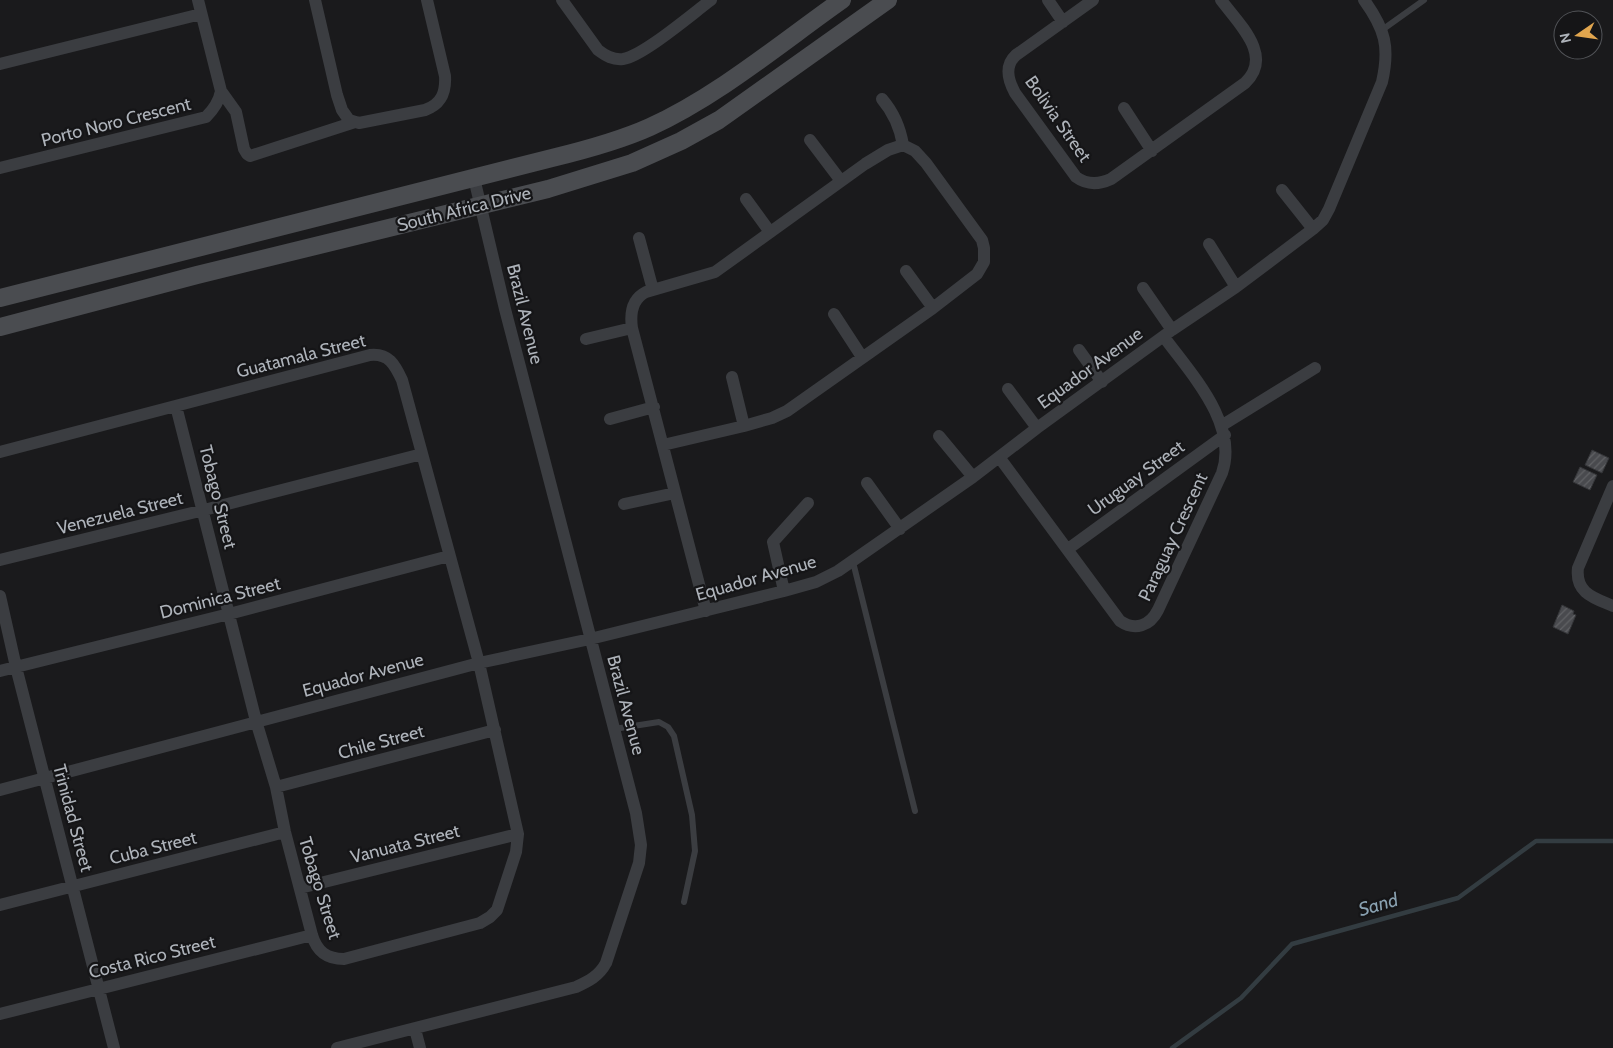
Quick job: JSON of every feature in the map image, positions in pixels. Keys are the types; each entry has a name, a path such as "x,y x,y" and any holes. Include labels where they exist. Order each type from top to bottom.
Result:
{"street":[{"path":"198,0 221,91 236,112 244,149 247,154 250,156 355,122"},
{"path":"315,0 339,103 349,120 365,123 425,110 435,105 442,97 446,85 445,76 427,0"},
{"path":"562,0 598,50 606,56 622,59 642,51 711,0"},
{"name":"South Africa Drive","path":"0,298 587,149 649,127 694,104 721,87 842,0"},
{"name":"South Africa Drive","path":"0,327 197,275 548,189 632,163 682,141 736,109 888,0"},
{"path":"1048,0 1063,22"},
{"name":"Bolivia Street","path":"1093,0 1016,55 1009,63 1009,78 1015,93 1076,177 1086,183 1097,184 1111,179 1152,151 1245,83 1256,70 1257,58 1254,46 1221,0"},
{"path":"1364,0 1374,14 1384,34"},
{"path":"0,64 201,14"},
{"name":"Equador Avenue","path":"0,790 479,663 590,639 784,591 816,582 853,562 973,477 1168,333 1236,287 1323,220 1330,209 1382,82 1386,57 1384,34"},
{"name":"Porto Noro Crescent","path":"0,168 196,121 206,117 214,109 221,91"},
{"path":"882,99 898,124 903,145"},
{"path":"1124,108 1152,151"},
{"path":"810,140 841,181"},
{"path":"663,445 744,426 772,418 787,411 933,308 977,274 984,262 984,248 978,234 926,163 914,151 903,145 893,147 878,155 715,272 642,294 636,301 632,310 632,328 706,611"},
{"name":"Brazil Avenue","path":"337,1048 576,987 590,980 602,970 610,952 639,863 641,845 636,813 505,309 474,178"},
{"path":"1282,190 1313,229"},
{"path":"746,199 770,232"},
{"path":"640,238 653,290"},
{"path":"1209,244 1236,287"},
{"path":"906,271 933,308"},
{"name":"Paraguay Crescent","path":"999,458 1120,621 1130,626 1138,627 1151,621 1158,610 1222,473 1226,460 1223,431 1211,403 1143,288"},
{"path":"834,314 862,357"},
{"path":"586,339 632,328"},
{"path":"1079,350 1102,382"},
{"name":"Guatamala Street","path":"0,452 370,355 383,355 391,360 402,380 479,663"},
{"name":"Uruguay Street","path":"1068,549 1223,431 1315,368"},
{"path":"732,377 744,426"},
{"path":"1008,389 1037,428"},
{"name":"Tobago Street","path":"176,406 204,510 228,614 256,721 276,788 285,832 312,935 317,948 324,955 333,959 344,960 480,922 490,918 497,910 516,852 518,834 479,663"},
{"path":"610,419 654,407"},
{"path":"939,436 973,477"},
{"name":"Venezuela Street","path":"0,560 422,454"},
{"path":"867,483 900,529"},
{"path":"1613,486 1577,574 1580,586 1585,593 1613,606"},
{"path":"624,504 676,493"},
{"path":"784,591 773,542 808,503"},
{"name":"Dominica Street","path":"0,671 449,556"},
{"name":"Trinidad Street","path":"0,596 44,779 100,988 114,1048"},
{"name":"Chile Street","path":"276,788 495,730"},
{"name":"Cuba Street","path":"0,904 285,832"},
{"name":"Vanuata Street","path":"300,888 518,834"},
{"name":"Costa Rico Street","path":"0,1014 312,935"},
{"path":"415,1029 420,1048"}],"lane":[{"path":"1384,34 1424,0"},
{"path":"853,562 915,811"},
{"path":"614,729 659,722 668,727 674,736 692,815 695,851 684,902"}],"building":[{"path":"1592,450 1609,458 1602,473 1585,465"},
{"path":"1580,467 1597,475 1590,490 1573,482"},
{"path":"1562,605 1574,611 1573,614 1576,615 1568,634 1553,627"}],"waterway":[{"name":"Sand","path":"1172,1048 1241,998 1292,944 1458,898 1536,841 1613,841"}]}
